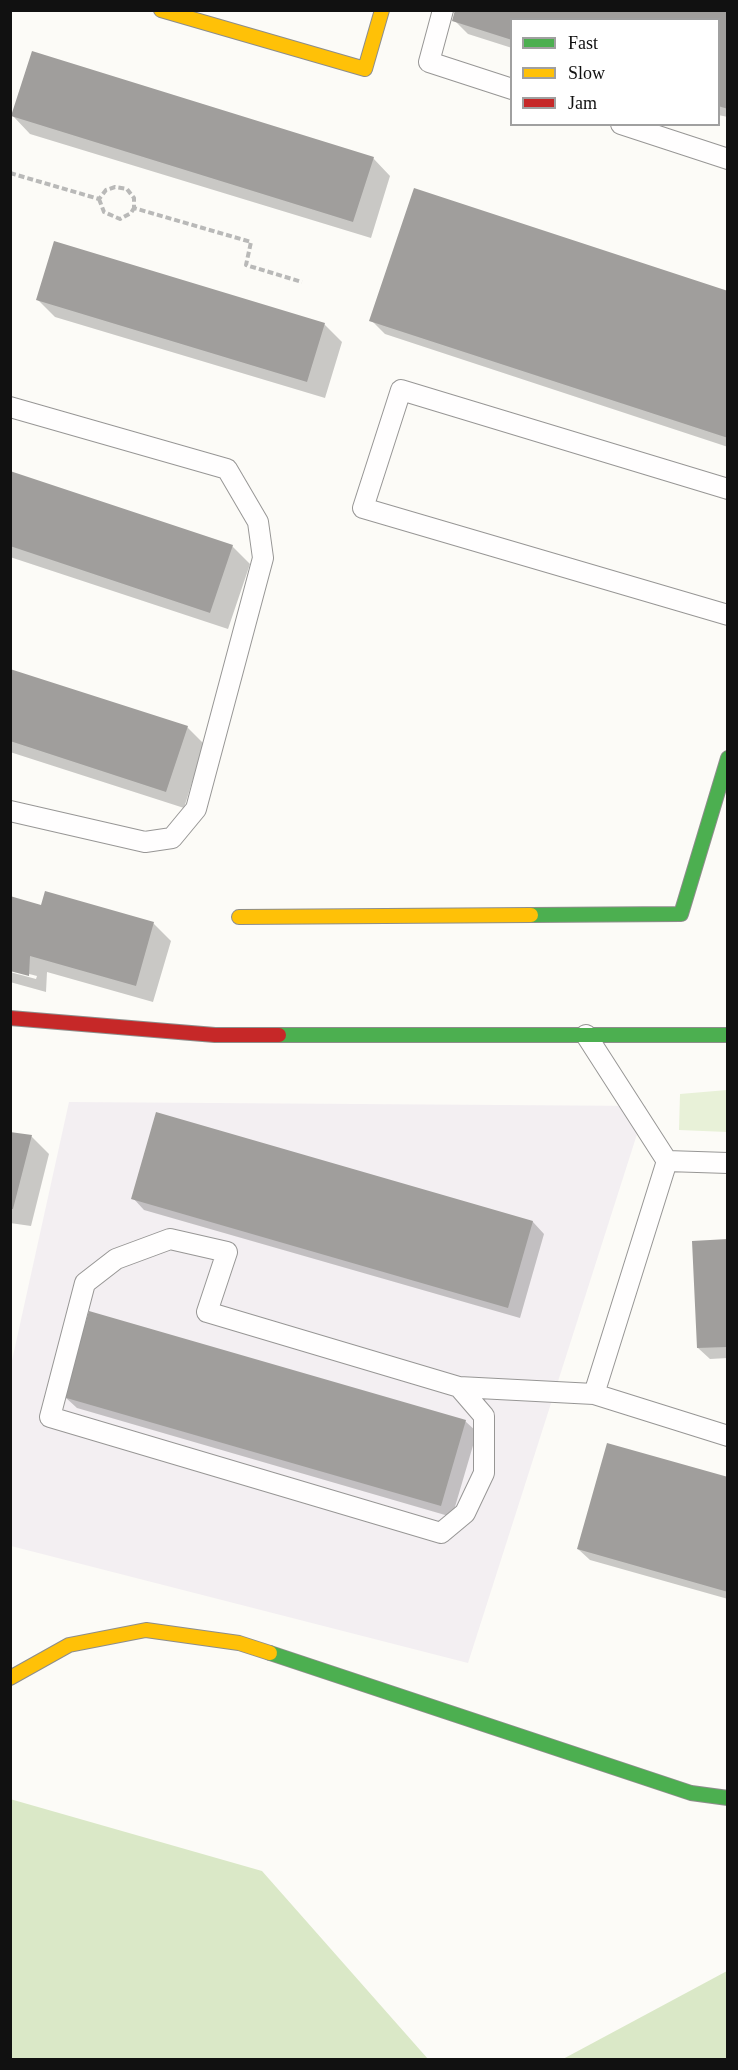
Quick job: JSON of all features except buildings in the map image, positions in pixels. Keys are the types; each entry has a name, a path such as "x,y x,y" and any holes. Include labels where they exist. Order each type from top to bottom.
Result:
{"street":[{"path":"161,10 365,69 382,10"},
{"path":"239,916 681,914 728,758"},
{"path":"10,1018 215,1035 728,1035"},
{"path":"10,1678 69,1645 146,1630 239,1642 692,1793 728,1798"}],"lane":[{"path":"443,10 429,62 510,88"},
{"path":"627,126 728,159"},
{"path":"728,489 401,390 363,508 728,615"},
{"path":"10,407 226,469 258,522 263,558 196,809 172,838 145,842 10,811"},
{"path":"586,1035 667,1161"},
{"path":"667,1161 728,1163"},
{"path":"594,1394 667,1161"},
{"path":"459,1387 484,1416 484,1473 465,1513 441,1533 50,1417 85,1283 116,1259 170,1239 226,1252 207,1312 459,1387 594,1394 728,1436"}],"path":[{"path":"10,173 99,199"},
{"path":"115,187 127,189 134,198 134,208 131,213 120,219 104,212 99,199 106,190 115,187"},
{"path":"134,208 251,242 246,265 302,282"}],"shaded area":[{"path":"69,1102 646,1106 468,1663 11,1546 11,1365"}],"green space":[{"path":"727,1090 727,1132 679,1130 680,1094"},
{"path":"10,1799 262,1871 428,2059 11,2059"},
{"path":"727,1971 727,2059 563,2059"}],"traffic: fast":[{"path":"531,915 681,914 728,758"},
{"path":"279,1035 728,1035"},
{"path":"270,1653 691,1793 728,1798"}],"traffic: slow":[{"path":"161,10 365,69 382,10"},
{"path":"239,917 531,915"},
{"path":"10,1678 69,1645 146,1630 239,1643 270,1653"}],"traffic: jam":[{"path":"10,1018 215,1035 279,1035"}]}
